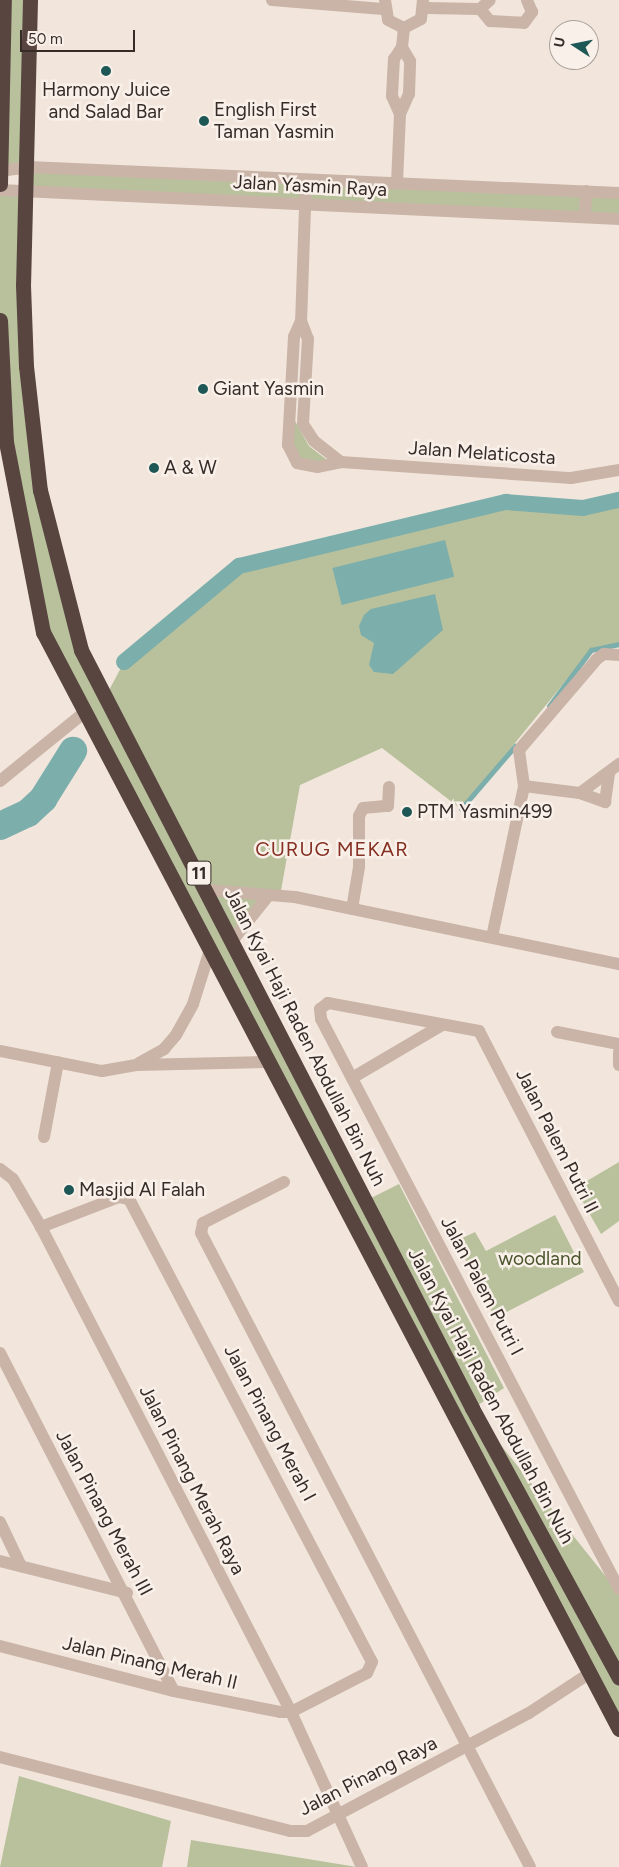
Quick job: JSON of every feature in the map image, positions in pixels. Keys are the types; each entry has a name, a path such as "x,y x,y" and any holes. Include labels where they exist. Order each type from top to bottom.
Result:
{"highway":[{"path":"0,184 4,0"},
{"name":"Jalan Kyai Haji Raden Abdullah Bin Nuh","path":"30,0 28,192 23,285 27,375 40,490 57,568 81,650 233,940 472,1408 615,1662 619,1678"},
{"name":"11","path":"0,320 6,442 31,583 44,632 619,1729"},
{"path":"347,1209 367,1200"}],"street":[{"path":"272,0 384,4 393,24 404,28 418,22 424,4 480,9 490,21 524,23 532,12 527,0"},
{"path":"480,9 490,0"},
{"path":"397,183 400,114 409,94 410,61 402,47 404,28"},
{"name":"Jalan Yasmin Raya","path":"0,171 28,167 619,193"},
{"name":"Jalan Melaticosta","path":"306,180 301,321 308,339 296,415 288,445 297,464 318,468 341,462 571,478 619,470"},
{"name":"Jalan Yasmin Raya","path":"0,190 619,218"},
{"path":"585,217 586,192"},
{"name":"Jalan Melaticosta","path":"296,415 314,441 341,462"},
{"path":"492,937 524,786 519,750 597,659 604,654 619,655"},
{"path":"0,781 85,712"},
{"path":"524,786 580,793 605,802 614,768"},
{"path":"580,793 614,768"},
{"path":"352,909 359,867 359,816 363,808 388,806 389,787"},
{"path":"207,890 268,896 352,909 619,964"},
{"path":"233,940 268,896"},
{"path":"137,1065 164,1049 176,1035 193,1004 210,950"},
{"name":"Jalan Palem Putri II","path":"328,1003 479,1031 619,1301"},
{"name":"Jalan Palem Putri I","path":"328,1003 320,1009 320,1019 619,1589"},
{"path":"352,1078 442,1025"},
{"path":"557,1032 619,1044"},
{"path":"0,1051 102,1071 137,1065 268,1062"},
{"path":"619,1052 619,1064"},
{"path":"44,1137 58,1062"},
{"name":"Jalan Pinang Merah Raya","path":"0,1169 13,1179 41,1227 291,1712 340,1815 362,1867"},
{"path":"284,1182 203,1223 201,1233 530,1867"},
{"name":"Jalan Pinang Merah I","path":"41,1227 119,1197 129,1200 336,1588 372,1668 291,1712"},
{"name":"Jalan Pinang Merah III","path":"0,1353 5,1368 127,1593 174,1690"},
{"path":"0,1384 5,1368"},
{"path":"0,1522 21,1566"},
{"path":"0,1561 127,1593"},
{"name":"Jalan Pinang Merah II","path":"0,1646 174,1690 291,1712"},
{"name":"Jalan Pinang Raya","path":"0,1757 297,1832 340,1815 529,1713 590,1672"}],"green space":[{"path":"5,0 30,0 29,167 619,193 619,219 28,192 26,366 57,567 106,696 124,662 239,566 506,502 598,507 619,502 619,643 591,650 461,809 382,748 300,785 280,896 268,896 233,940 367,1200 399,1184 504,1388 472,1409 619,1593 619,1727 52,649 13,493 0,320 0,190 27,192 28,168 1,171"},
{"path":"295,421 309,446 327,460 320,463 299,457 292,441"},
{"path":"619,1162 619,1221 601,1234 575,1188"},
{"name":"woodland","path":"555,1215 584,1272 495,1318 456,1241 475,1232 486,1251"},
{"path":"19,1776 171,1821 162,1867 0,1867"},
{"path":"191,1840 357,1867 187,1867"}],"water":[{"path":"445,540 454,577 342,605 332,568"},
{"path":"435,594 443,630 393,674 374,672 369,665 374,643 361,635 359,626 364,615 371,609"}],"waterway":[{"path":"124,662 239,566 506,502 583,508 619,500"},
{"path":"549,706 591,650 619,644"},
{"path":"461,809 515,746"},
{"path":"0,826 28,813 43,799 73,751"}],"place":[{"name":"Harmony Juice and Salad Bar","path":"106,71"},
{"name":"English First Taman Yasmin","path":"204,121"},
{"name":"Giant Yasmin","path":"203,389"},
{"name":"A & W","path":"154,468"},
{"name":"PTM Yasmin499","path":"407,812"},
{"name":"Masjid Al Falah","path":"69,1190"}],"district":[{"name":"CURUG MEKAR","path":"332,849"}]}
